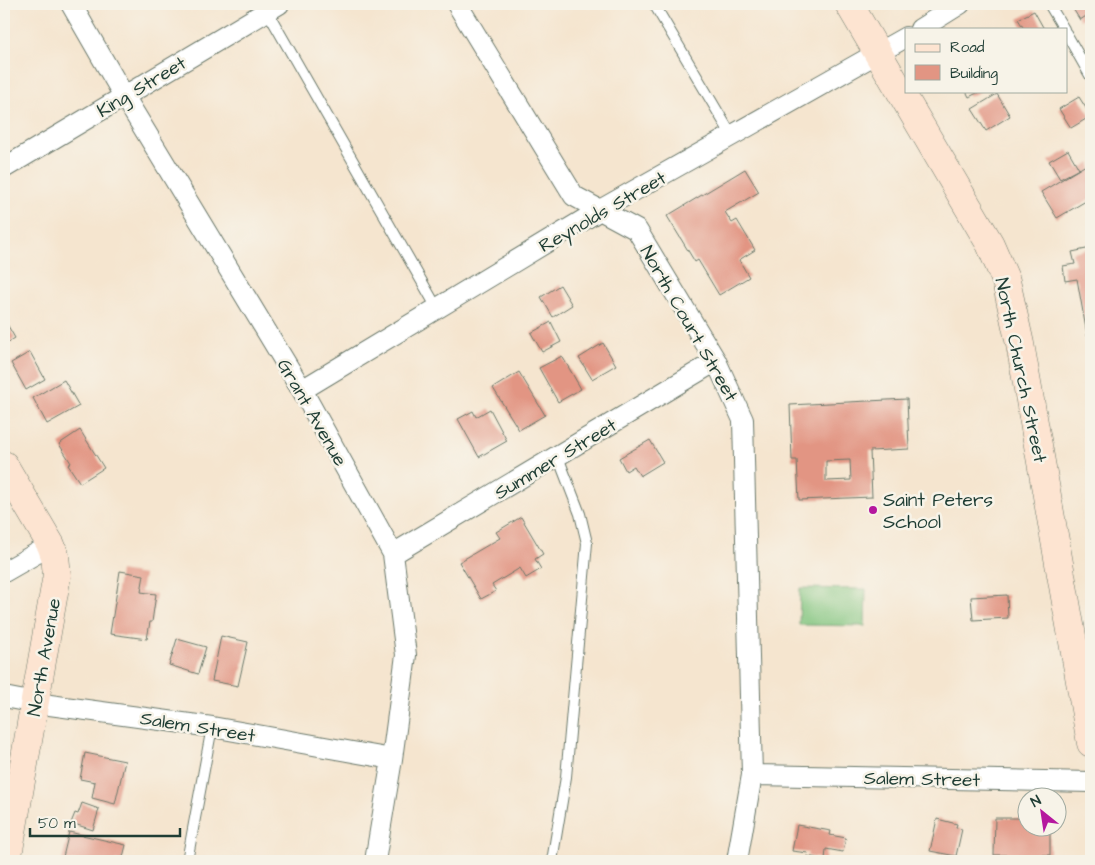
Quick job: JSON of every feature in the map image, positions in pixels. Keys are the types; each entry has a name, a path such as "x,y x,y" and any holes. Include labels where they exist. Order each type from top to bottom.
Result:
{"street":[{"name":"Grant Avenue","path":"71,4 124,96 302,390 394,554 406,655 392,759 375,861"},
{"name":"North Court Street","path":"457,4 574,196 637,230 716,361 743,420 752,775 737,861"},
{"name":"North Church Street","path":"849,4 990,244 1006,281 1020,344 1091,743"},
{"path":"922,28 960,4"},
{"name":"King Street","path":"4,168 270,6"},
{"name":"Reynolds Street","path":"302,390 600,210 905,38"},
{"name":"Summer Street","path":"394,554 716,361"},
{"name":"North Avenue","path":"4,466 51,544 55,556 57,575 7,861"},
{"path":"4,572 51,544"},
{"name":"Salem Street","path":"4,697 34,703 212,727 392,759"},
{"name":"Salem Street","path":"752,775 1091,782"}],"lane":[{"path":"654,4 732,136"},
{"path":"1049,4 1063,28"},
{"path":"270,6 437,308"},
{"path":"1068,37 1091,77"},
{"path":"552,861 566,777 587,543 580,514 558,457"},
{"path":"187,861 212,727"}],"green space":[{"path":"800,588 866,589 865,626 799,625"}],"building":[{"path":"1070,4 1091,4 1091,13 1080,20"},
{"path":"1034,11 1043,28 1023,28 1018,19"},
{"path":"966,92 979,92 969,97"},
{"path":"997,94 1010,116 986,131 972,109"},
{"path":"1079,97 1091,116 1071,128 1059,109"},
{"path":"1068,150 1079,169 1060,179 1049,161"},
{"path":"1091,162 1091,198 1057,218 1041,192"},
{"path":"745,169 759,192 725,212 732,223 737,220 755,250 739,260 749,277 719,295 698,260 695,262 667,216"},
{"path":"1091,248 1090,351 1077,279 1065,281 1063,266 1075,264 1072,252"},
{"path":"560,285 572,305 553,317 541,297"},
{"path":"4,319 15,338 4,345"},
{"path":"551,322 561,342 542,352 531,333"},
{"path":"603,343 616,365 592,379 579,358"},
{"path":"30,352 45,379 26,390 11,363"},
{"path":"562,356 581,389 558,402 539,368"},
{"path":"519,372 545,415 519,430 493,388"},
{"path":"64,380 79,406 47,424 33,398"},
{"path":"907,399 909,449 870,451 872,497 799,500 797,460 792,460 790,405","holes":["850,460 851,480 826,481 826,461"]},
{"path":"490,409 507,441 479,457 458,419 473,411 476,417"},
{"path":"80,430 104,468 80,483 68,465 71,463 59,444"},
{"path":"650,440 663,462 640,476 634,466 626,471 619,458"},
{"path":"521,517 543,554 535,559 541,569 526,578 520,568 492,585 496,591 481,599 459,562 500,538 496,532"},
{"path":"120,571 144,575 141,592 156,594 152,622 150,622 147,639 110,634"},
{"path":"1007,595 1008,618 973,620 971,597"},
{"path":"221,636 248,642 238,686 212,681"},
{"path":"177,639 206,647 198,674 169,665"},
{"path":"85,753 125,761 115,804 92,798 95,782 80,779"},
{"path":"82,803 99,809 93,830 71,823 75,813 78,814"},
{"path":"995,818 1018,818 1018,838 1050,838 1050,855 994,855"},
{"path":"937,819 957,824 956,828 962,829 956,856 930,851"},
{"path":"797,825 831,831 830,835 846,838 843,852 826,849 825,860 807,856 808,853 792,851"},
{"path":"69,832 126,845 122,861 62,861"}],"place":[{"name":"Saint Peters School","path":"873,510"}]}
